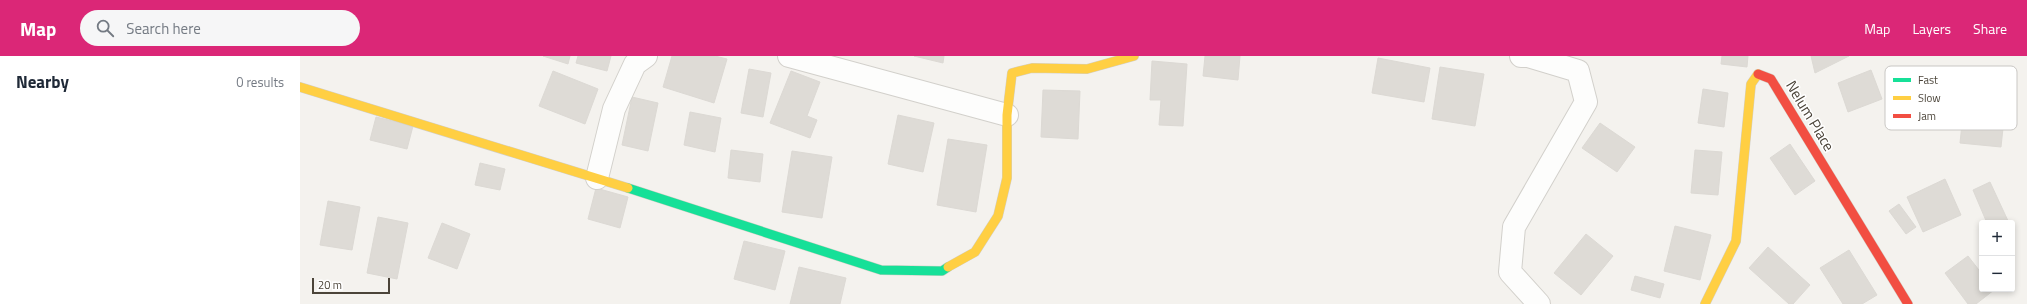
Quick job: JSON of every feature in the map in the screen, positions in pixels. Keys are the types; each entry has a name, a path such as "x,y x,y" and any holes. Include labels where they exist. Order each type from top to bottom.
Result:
{"street":[{"path":"598,178 614,109 635,64 646,56"},
{"path":"789,56 1007,115"},
{"path":"300,87 598,178 882,270 942,271 975,252 998,216 1007,178 1007,115 1012,73 1032,68 1087,69 1134,56"},
{"path":"1521,56 1528,56 1578,71 1586,102 1514,227 1510,272 1539,304"},
{"name":"Nelum Place","path":"1705,304 1736,241 1752,84 1757,73 1771,79 1908,304"}],"building":[{"path":"543,56 570,56 568,64"},
{"path":"578,56 611,56 607,71 576,63"},
{"path":"672,56 715,56 727,59 714,103 663,87"},
{"path":"914,56 944,56 943,63"},
{"path":"1205,56 1240,56 1238,80 1203,76"},
{"path":"1722,56 1748,56 1747,67 1721,64"},
{"path":"1811,56 1849,56 1815,73"},
{"path":"1378,58 1430,68 1424,102 1372,93"},
{"path":"1152,61 1187,64 1183,126 1159,125 1161,100 1150,100"},
{"path":"1440,67 1484,74 1475,126 1432,119"},
{"path":"749,69 771,73 763,117 741,113"},
{"path":"1871,70 1882,99 1848,112 1838,83"},
{"path":"553,71 598,89 585,124 539,106"},
{"path":"791,71 820,82 807,116 817,120 810,138 770,123"},
{"path":"1703,89 1728,93 1724,127 1698,123"},
{"path":"1043,90 1080,91 1078,139 1041,137"},
{"path":"632,97 658,103 648,151 622,145"},
{"path":"690,112 721,118 715,152 684,145"},
{"path":"898,115 934,123 923,172 888,164"},
{"path":"376,117 413,126 407,149 370,140"},
{"path":"1600,123 1635,147 1617,172 1582,148"},
{"path":"1961,130 2003,130 2001,147 1960,143"},
{"path":"948,139 987,145 976,212 937,205"},
{"path":"1790,144 1815,181 1795,195 1770,158"},
{"path":"731,150 763,154 760,182 728,178"},
{"path":"1695,150 1722,152 1718,195 1691,193"},
{"path":"792,151 832,157 822,218 782,212"},
{"path":"480,163 505,169 500,190 475,185"},
{"path":"1945,179 1961,215 1923,232 1907,197"},
{"path":"1990,182 2008,220 1986,220 1973,190"},
{"path":"596,188 628,197 620,228 588,219"},
{"path":"328,201 360,207 352,250 320,245"},
{"path":"1899,204 1916,227 1906,234 1889,211"},
{"path":"378,217 408,223 397,279 367,273"},
{"path":"442,223 470,234 457,269 428,258"},
{"path":"1675,226 1711,235 1700,280 1664,271"},
{"path":"1586,234 1613,256 1581,295 1554,273"},
{"path":"744,241 785,251 775,290 734,279"},
{"path":"1768,247 1810,285 1793,304 1789,304 1749,268"},
{"path":"1849,250 1877,295 1862,304 1843,304 1820,268"},
{"path":"1968,256 1979,270 1979,292 1991,292 1976,304 1968,304 1945,273"},
{"path":"799,267 846,278 840,304 790,304"},
{"path":"1635,276 1664,284 1660,298 1631,290"}],"traffic: fast":[{"path":"628,188 881,270 942,271 948,267"}],"traffic: slow":[{"path":"948,267 975,252 998,216 1007,178 1007,115 1012,73 1032,68 1087,69 1134,56"},
{"path":"1705,304 1736,241 1751,84 1758,74"},
{"path":"300,87 628,188"}],"traffic: jam":[{"path":"1758,74 1771,79 1908,304"}]}
